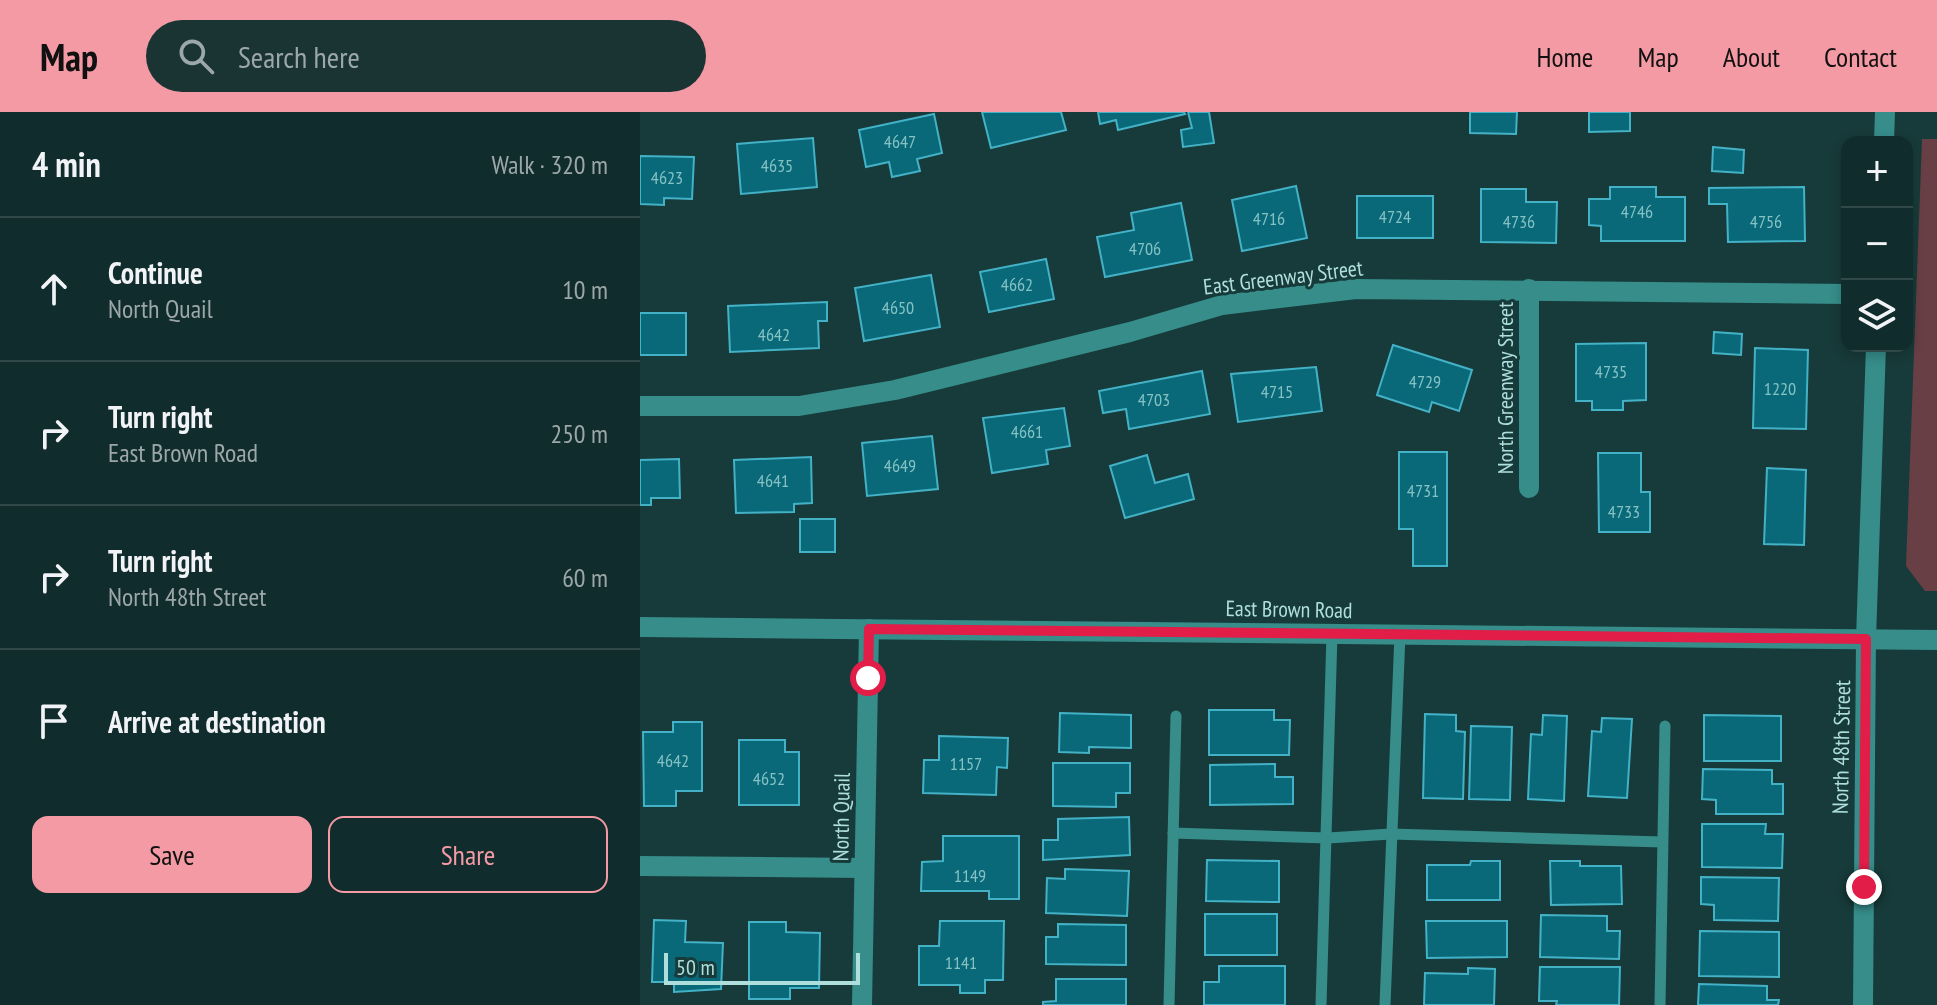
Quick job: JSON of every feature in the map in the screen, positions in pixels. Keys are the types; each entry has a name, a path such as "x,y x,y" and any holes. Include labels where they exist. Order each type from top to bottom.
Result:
{"street":[{"path":"1884,136 1885,112"},
{"name":"East Greenway Street","path":"640,406 799,406 895,390 1130,332 1222,305 1356,289 1841,294"},
{"name":"North Greenway Street","path":"1529,289 1529,488"},
{"name":"North 48th Street","path":"1863,1005 1866,639 1876,352"},
{"name":"East Brown Road","path":"640,627 1937,640"},
{"name":"North Quail","path":"862,1005 869,629"},
{"path":"640,866 864,868"}],"lane":[{"path":"1321,1005 1332,634"},
{"path":"1385,1005 1400,634"},
{"path":"1169,1005 1176,716"},
{"path":"1660,1005 1665,726"},
{"path":"1173,833 1328,838 1391,834 1662,842"}],"shaded area":[{"path":"1922,139 1937,139 1937,591 1925,591 1906,566"}],"building":[{"path":"982,112 1061,112 1066,130 991,148"},
{"path":"1098,112 1185,114 1118,130 1116,120 1100,124"},
{"path":"1188,112 1209,112 1214,143 1183,147 1181,130 1192,128"},
{"path":"1470,112 1517,112 1516,134 1470,133"},
{"path":"1589,112 1630,112 1630,131 1589,132"},
{"path":"934,114 942,153 917,159 920,171 892,177 889,162 866,167 859,130"},
{"path":"813,138 817,187 741,194 737,144"},
{"path":"1713,147 1744,150 1743,173 1712,171"},
{"path":"640,156 694,157 692,199 664,198 664,205 640,204"},
{"path":"1296,186 1307,238 1242,251 1232,200"},
{"path":"1610,187 1656,187 1656,197 1685,197 1685,241 1601,241 1601,226 1589,225 1589,199 1610,199"},
{"path":"1804,187 1805,241 1728,242 1727,204 1709,204 1709,188"},
{"path":"1481,189 1526,189 1526,202 1557,202 1556,243 1481,242"},
{"path":"1357,196 1433,196 1433,238 1357,238"},
{"path":"1181,203 1192,260 1105,277 1097,237 1134,230 1131,213"},
{"path":"1046,259 1054,299 989,312 980,272"},
{"path":"931,275 940,327 864,341 855,288"},
{"path":"827,302 827,321 818,321 819,348 730,352 728,306"},
{"path":"640,313 686,313 686,355 640,355"},
{"path":"1714,332 1742,334 1741,355 1713,353"},
{"path":"1646,343 1646,400 1623,401 1623,410 1592,410 1592,401 1576,401 1576,344"},
{"path":"1393,345 1472,370 1459,411 1432,402 1429,412 1377,395"},
{"path":"1755,348 1808,350 1806,429 1753,428"},
{"path":"1316,367 1322,411 1238,422 1231,374"},
{"path":"1202,371 1210,414 1129,429 1126,409 1103,413 1099,391"},
{"path":"1064,408 1070,446 1046,450 1048,464 992,473 983,418"},
{"path":"932,436 938,489 867,496 862,443"},
{"path":"1399,452 1447,452 1447,566 1413,566 1413,529 1399,529"},
{"path":"1598,453 1641,453 1641,492 1650,492 1650,532 1599,532"},
{"path":"1147,455 1155,483 1188,474 1194,499 1125,518 1110,466"},
{"path":"811,457 812,503 794,504 794,512 736,513 734,460"},
{"path":"679,459 680,498 651,498 651,505 640,505 640,460"},
{"path":"1767,468 1806,470 1804,545 1764,544"},
{"path":"800,519 835,519 835,552 800,552"},
{"path":"1209,710 1274,710 1274,720 1290,720 1289,755 1209,755"},
{"path":"1060,713 1131,715 1131,748 1089,747 1089,753 1059,752"},
{"path":"1425,714 1456,715 1456,731 1465,732 1463,799 1423,798"},
{"path":"1543,715 1567,716 1564,801 1528,799 1531,734 1542,735"},
{"path":"1704,715 1781,716 1781,761 1704,761"},
{"path":"1602,718 1632,719 1627,798 1588,796 1592,731 1601,732"},
{"path":"673,722 702,722 702,791 676,791 676,806 644,806 643,732 673,732"},
{"path":"1471,726 1512,727 1510,800 1469,799"},
{"path":"939,736 1008,738 1007,768 997,767 996,795 923,793 924,760 939,760"},
{"path":"739,740 785,740 785,752 799,752 799,805 739,805"},
{"path":"1053,763 1130,763 1130,793 1116,793 1116,807 1053,806"},
{"path":"1275,764 1275,777 1293,777 1293,804 1210,805 1210,765"},
{"path":"1703,769 1772,770 1772,784 1783,784 1783,814 1716,814 1716,800 1702,799"},
{"path":"1129,817 1130,855 1043,860 1043,840 1058,840 1058,819"},
{"path":"1702,824 1766,824 1765,834 1783,834 1782,868 1702,867"},
{"path":"943,836 1019,836 1019,899 989,899 989,891 921,891 922,862 943,861"},
{"path":"1207,860 1279,861 1279,902 1206,901"},
{"path":"1471,861 1500,861 1500,900 1427,900 1427,865 1470,865"},
{"path":"1550,861 1580,861 1580,866 1621,866 1622,904 1551,905"},
{"path":"1065,869 1129,871 1127,916 1046,913 1047,878 1065,879"},
{"path":"1701,877 1779,878 1778,921 1714,920 1714,905 1701,904"},
{"path":"1205,914 1277,914 1277,955 1205,955"},
{"path":"1541,915 1607,916 1607,931 1620,931 1619,959 1540,957"},
{"path":"654,920 686,921 685,942 723,943 721,989 674,992 674,982 652,982"},
{"path":"940,921 1004,921 1003,980 985,980 985,993 960,993 960,985 919,985 919,946 939,946"},
{"path":"1426,921 1507,921 1507,957 1427,958"},
{"path":"749,922 786,922 786,932 820,933 819,988 790,988 790,999 749,999"},
{"path":"1058,924 1126,925 1126,965 1046,964 1046,937 1058,937"},
{"path":"1700,931 1779,932 1779,977 1699,976"},
{"path":"1219,966 1285,966 1285,1005 1204,1005 1204,982 1219,982"},
{"path":"1540,967 1620,967 1619,1005 1556,1005 1557,1001 1539,1001"},
{"path":"1468,968 1495,969 1494,1005 1424,1005 1425,973 1468,974"},
{"path":"1056,979 1126,979 1126,1005 1043,1005 1043,1002 1056,1001"},
{"path":"1699,984 1767,986 1767,1000 1779,1000 1778,1005 1698,1005"}],"route":[{"path":"868,678 869,629 1866,639 1864,887"}]}
